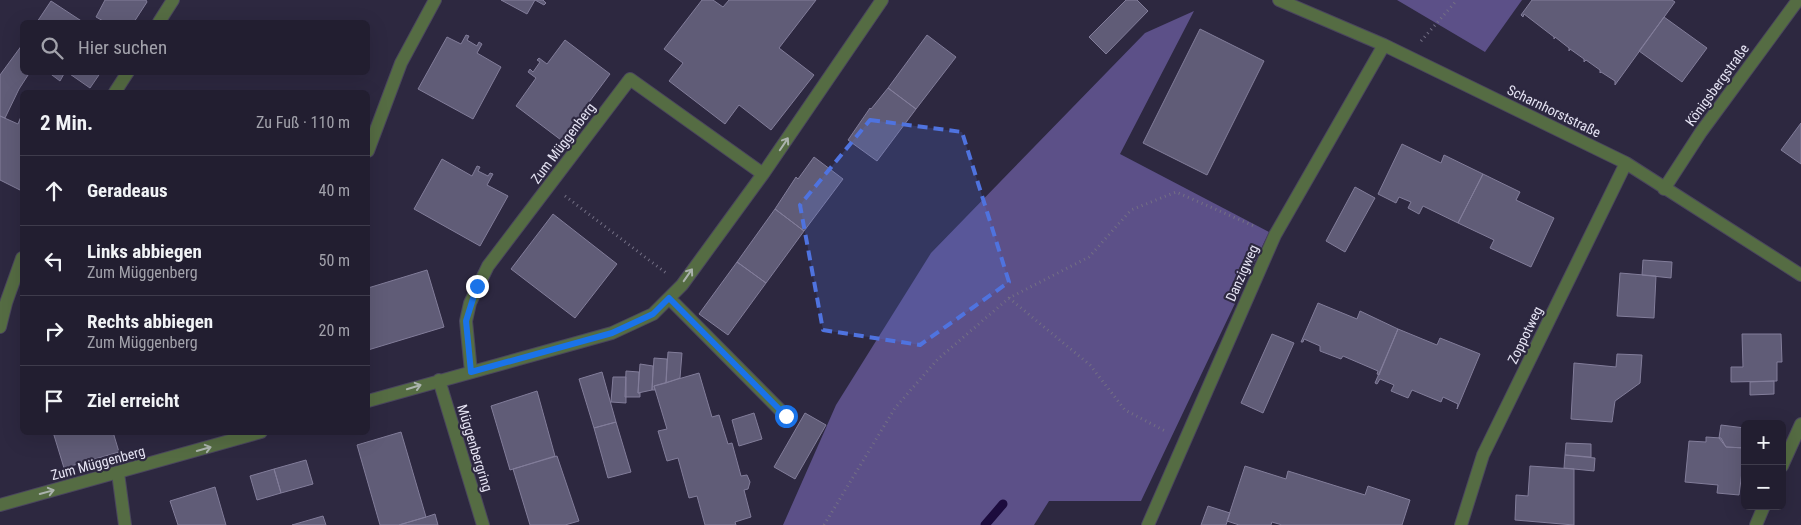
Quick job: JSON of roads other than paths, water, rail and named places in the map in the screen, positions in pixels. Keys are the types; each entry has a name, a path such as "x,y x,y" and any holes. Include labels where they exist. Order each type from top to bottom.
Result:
{"street":[{"path":"160,20 173,0"},
{"path":"370,146 401,63 435,0"},
{"path":"370,400 612,333 653,314 682,285 763,174 882,0"},
{"name":"Scharnhorststraße","path":"1279,0 1384,45 1626,164 1801,275"},
{"name":"Königsbergstraße","path":"1664,189 1701,132 1798,0"},
{"name":"Danzigweg","path":"1148,525 1275,235 1384,45"},
{"path":"116,90 126,75"},
{"name":"Zum Müggenberg","path":"471,372 466,321 474,294 488,266 630,79 763,174"},
{"name":"Zoppotweg","path":"1462,525 1483,455 1626,164"},
{"path":"0,327 6,303 20,264"},
{"path":"669,298 786,416"},
{"name":"Müggenbergring","path":"439,380 483,525"},
{"path":"1782,465 1801,424"},
{"name":"Zum Müggenberg","path":"0,505 251,435"},
{"path":"118,473 125,525"},
{"path":"1756,525 1762,510"}],"waterway":[{"path":"985,525 1003,504"}]}
